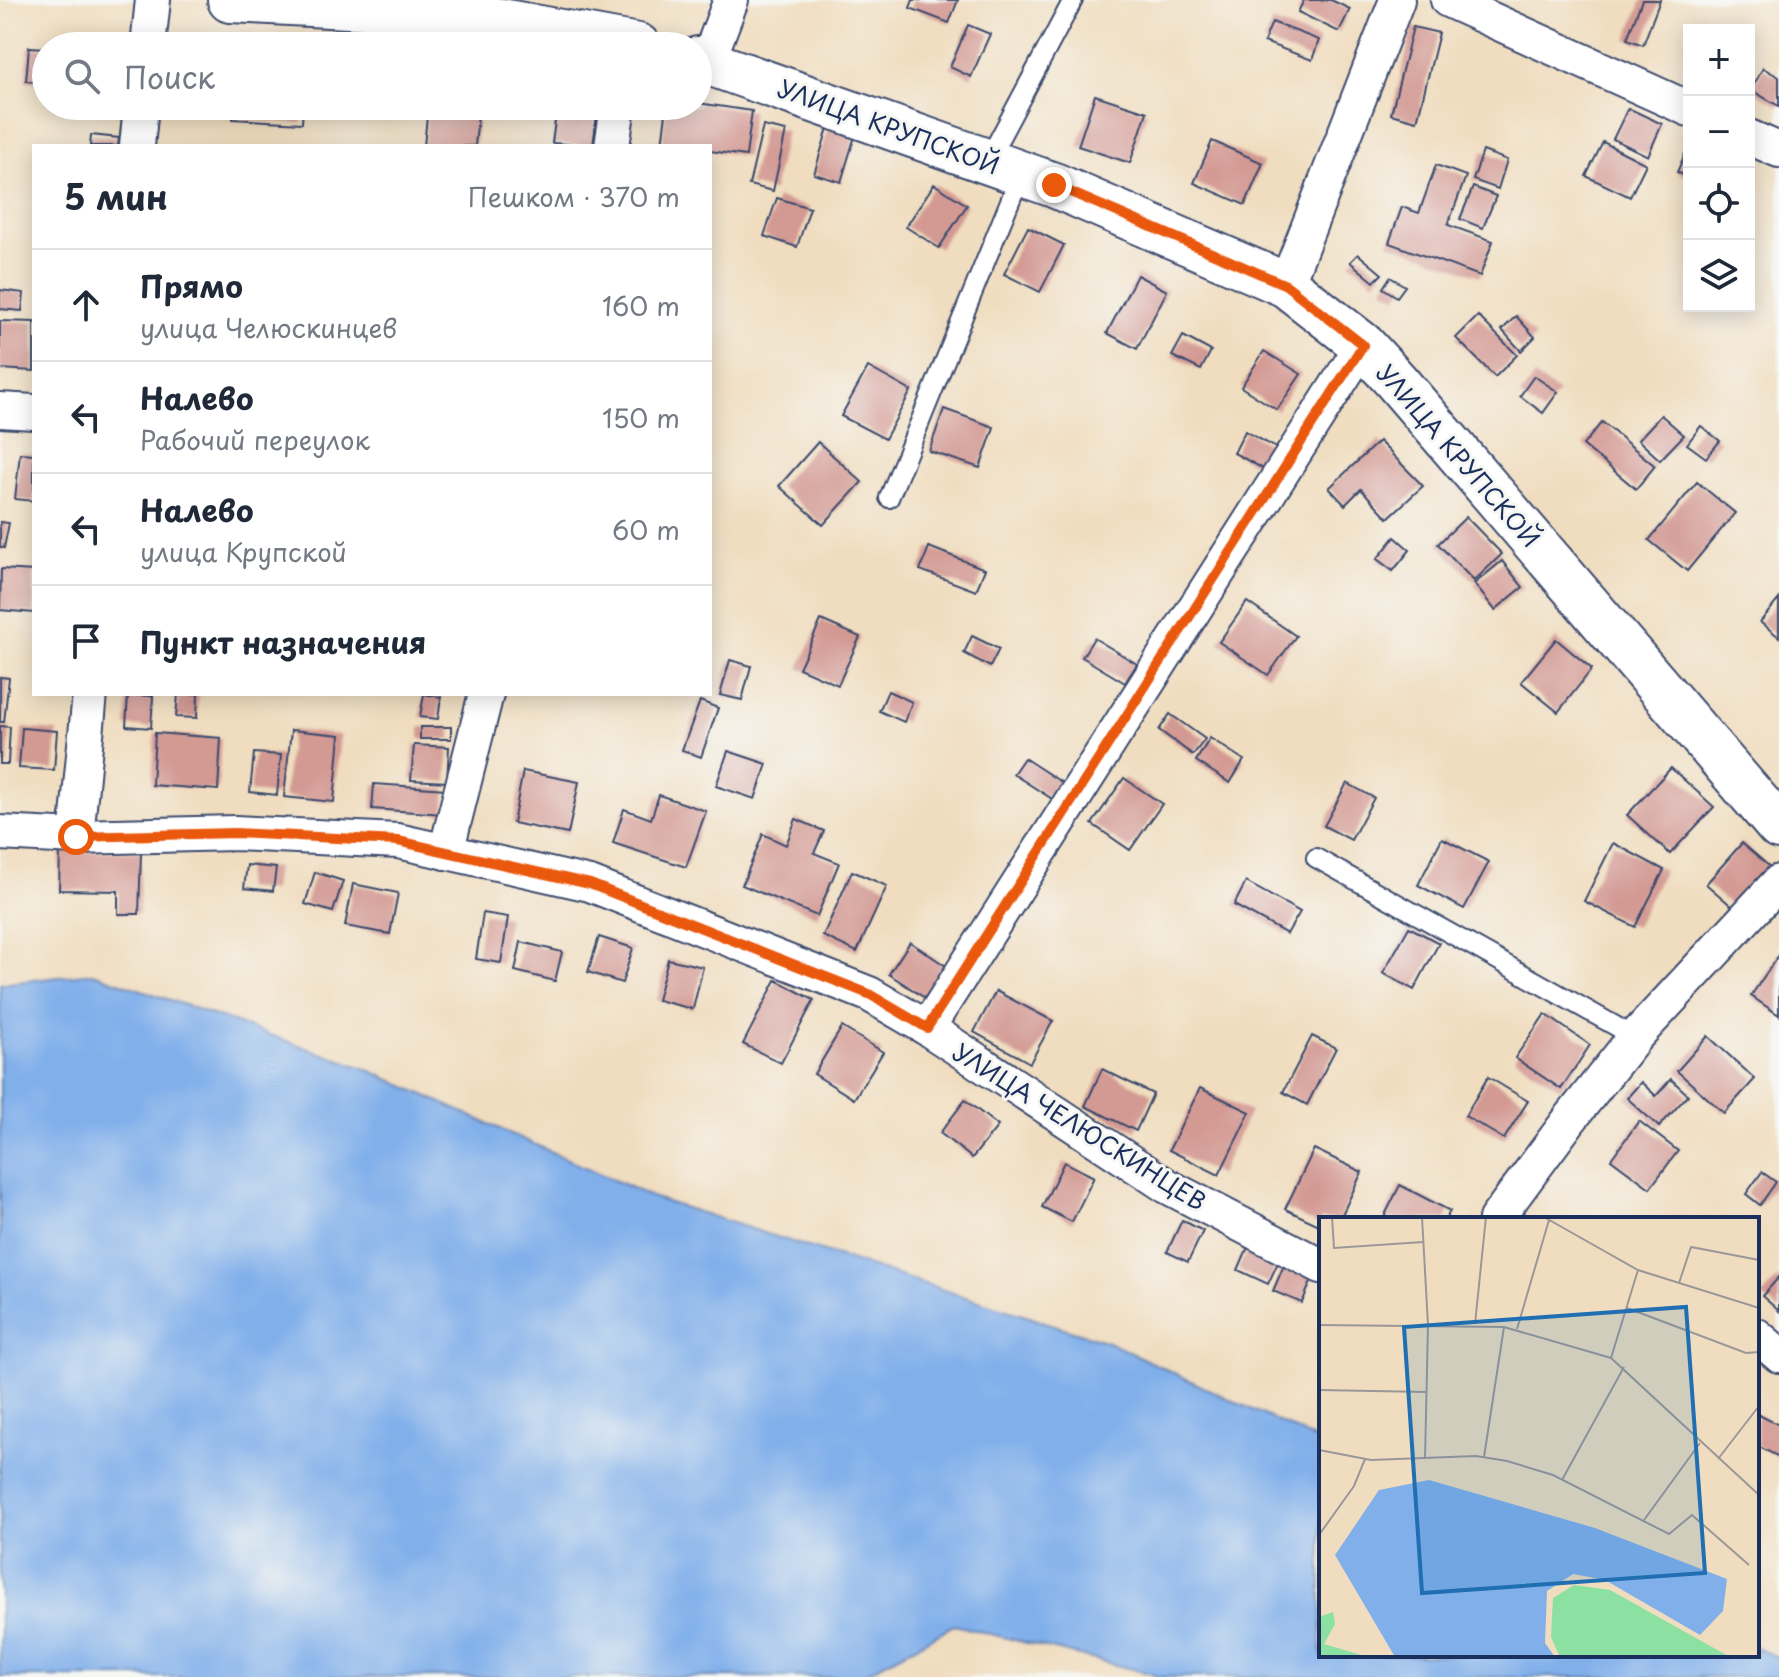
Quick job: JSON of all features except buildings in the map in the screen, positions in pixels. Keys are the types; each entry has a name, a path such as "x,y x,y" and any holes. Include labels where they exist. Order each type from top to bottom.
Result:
{"street":[{"path":"150,32 153,0"},
{"path":"230,0 446,6 569,32"},
{"path":"712,41 731,0"},
{"path":"1286,285 1397,0"},
{"path":"1448,0 1683,106"},
{"name":"УЛИЦА КРУПСКОЙ","path":"712,63 1054,185 1286,285 1363,345 1396,381 1779,827"},
{"path":"137,144 140,120"},
{"path":"612,144 616,120"},
{"path":"1755,140 1779,150"},
{"path":"927,1028 1363,345"},
{"path":"0,410 32,412"},
{"path":"76,837 90,696"},
{"path":"446,852 485,696"},
{"name":"УЛИЦА ЧЕЛЮСКИНЦЕВ","path":"0,833 76,837 235,833 398,841 590,884 869,994 927,1028 1167,1186 1319,1265"},
{"path":"1497,1217 1635,1037 1779,882"},
{"path":"1759,1338 1779,1355"}],"lane":[{"path":"889,498 1004,168 1073,0"},
{"path":"1316,858 1635,1037"}],"water":[{"path":"93,973 364,1068 654,1198 1108,1342 1319,1441 1319,1657 1759,1657 1759,1648 1779,1658 1779,1677 1157,1677 954,1625 858,1677 0,1677 0,984"}],"route":[{"path":"76,837 235,833 398,841 590,884 869,994 927,1028 1363,345 1286,285 1054,185"}]}
